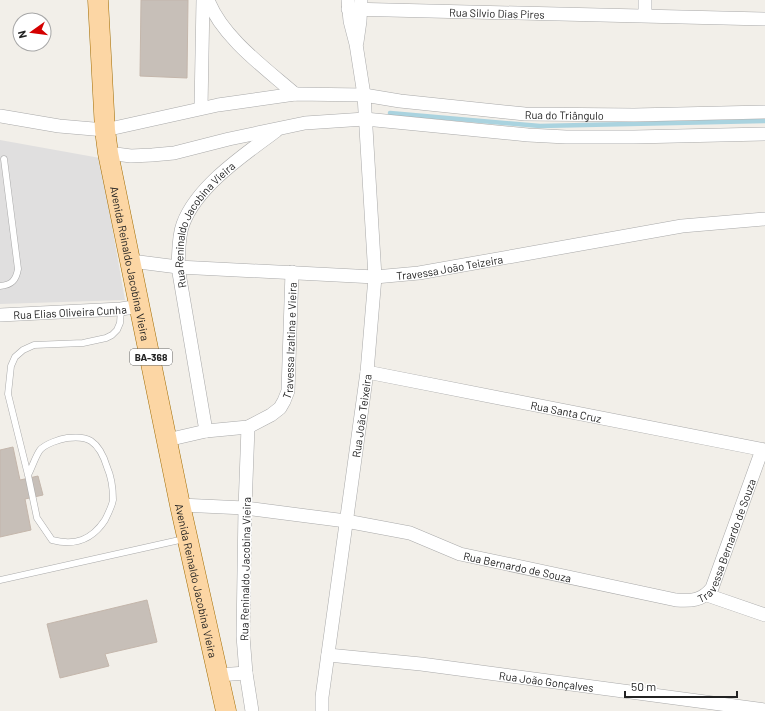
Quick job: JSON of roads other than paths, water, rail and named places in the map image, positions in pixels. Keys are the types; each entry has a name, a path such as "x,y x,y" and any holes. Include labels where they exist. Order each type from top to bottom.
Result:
{"main road":[{"name":"Avenida Reinaldo Jacobina Vieira","path":"98,0 105,130 108,153 180,505 226,711"}],"street":[{"path":"201,108 204,0"},
{"path":"208,0 211,9 227,32 295,94"},
{"path":"645,0 645,15"},
{"path":"348,4 352,32 356,44"},
{"name":"Rua Silvio Dias Pires","path":"348,4 508,6 645,15 765,19"},
{"path":"356,44 362,5"},
{"name":"Rua João Teixeira","path":"322,711 322,697 367,372 375,277 364,95 356,44"},
{"name":"Rua do Triângulo","path":"0,116 59,126 105,130 201,108 295,94 364,95 400,101 525,114 634,115 765,112"},
{"name":"Rua do Triângulo","path":"365,119 528,135 566,137 765,134"},
{"name":"Rua Reninaldo Jacobina Vieira","path":"206,431 178,267 179,245 183,224 192,207 206,189 237,160 279,128 317,122 365,119"},
{"path":"108,153 131,156 174,153 279,128"},
{"name":"Travessa João Teizeira","path":"131,261 178,267 375,277 419,273 682,226 765,219"},
{"name":"Travessa Izaltina e Vieira","path":"167,440 206,431 248,427 271,415 280,408 288,391 292,272"},
{"name":"Rua Elias Oliveira Cunha","path":"0,316 121,309 140,306"},
{"name":"Rua Santa Cruz","path":"367,372 764,450"},
{"name":"Rua Reninaldo Jacobina Vieira","path":"248,427 243,636 246,673 252,711"},
{"name":"Travessa Bernardo de Souza","path":"692,601 707,595 712,588 764,450"},
{"name":"Rua Bernardo de Souza","path":"180,505 245,508 346,521 410,533 460,554 676,600 692,601"},
{"path":"707,595 765,615"},
{"name":"Rua João Gonçalves","path":"328,655 422,664 765,710"},
{"path":"218,676 246,673"}],"lane":[{"path":"0,286 11,284 16,278 18,269 4,159"},
{"path":"28,475 40,449 52,442 58,439 70,437 82,438 91,441 100,450 109,472 113,501 108,515 99,528 84,539 66,544 52,540 37,518 8,394 11,366 15,357 23,350 34,345 83,343 106,338 117,330 120,323 121,309"},
{"path":"0,580 188,538"}],"waterway":[{"path":"390,113 540,126 765,121"}]}
